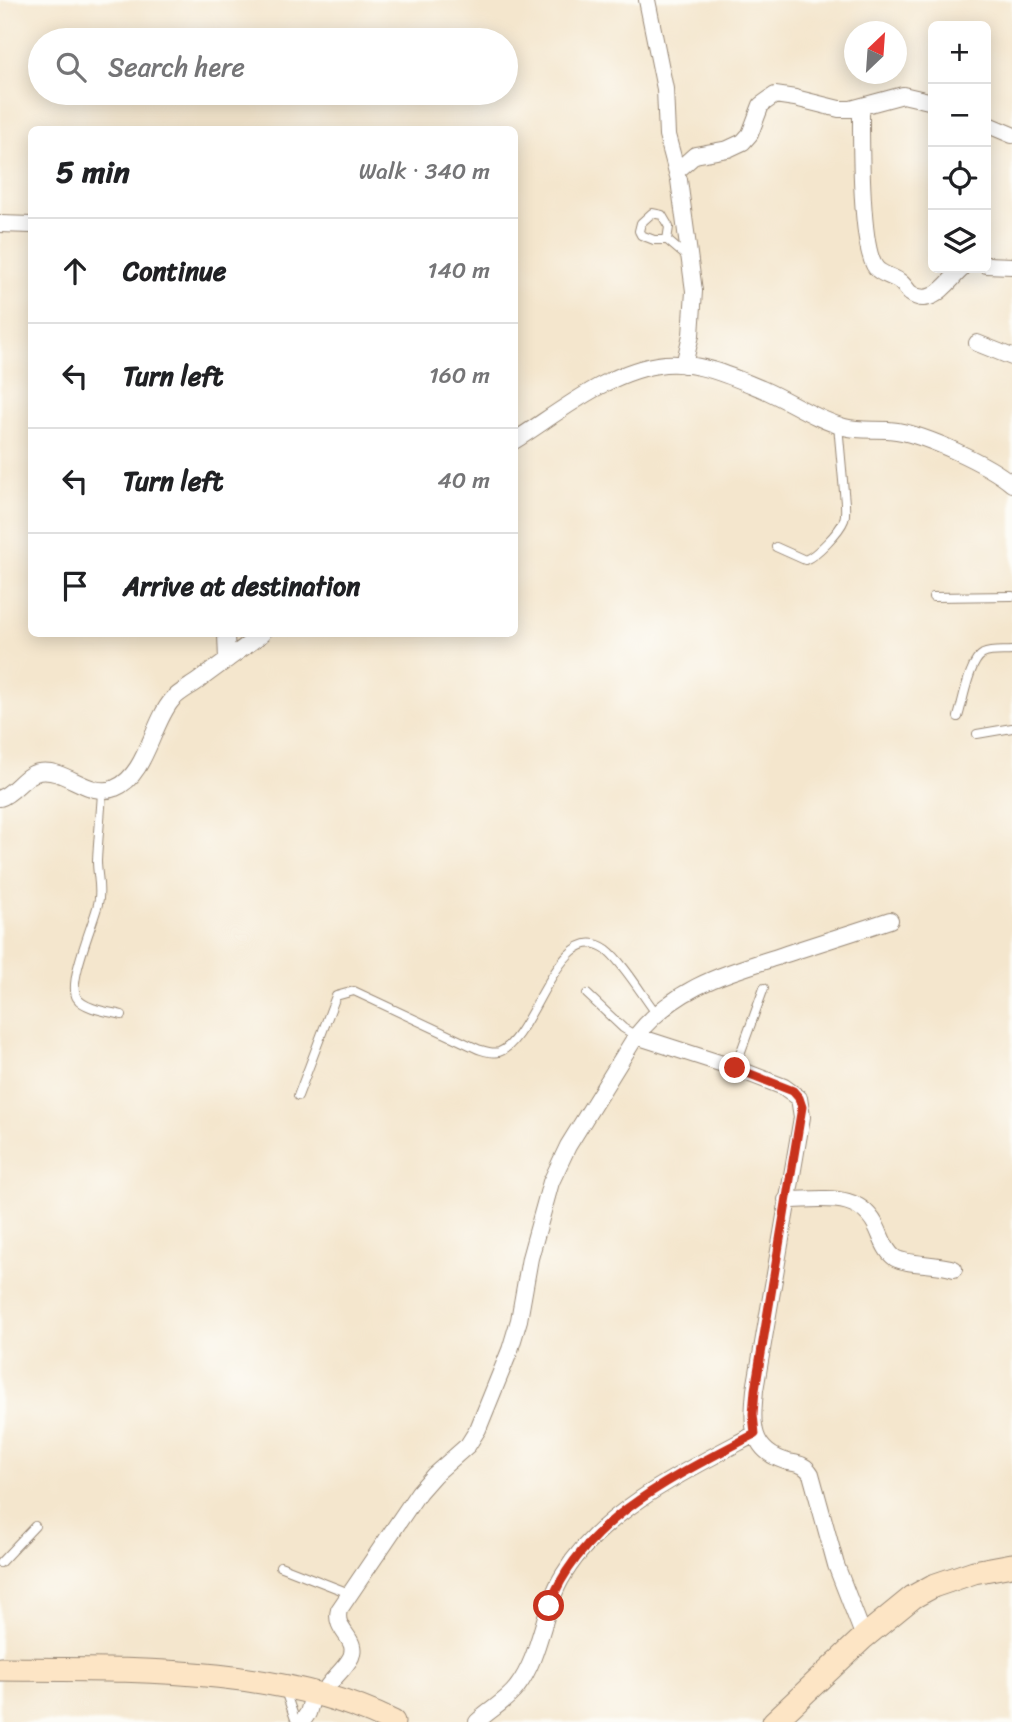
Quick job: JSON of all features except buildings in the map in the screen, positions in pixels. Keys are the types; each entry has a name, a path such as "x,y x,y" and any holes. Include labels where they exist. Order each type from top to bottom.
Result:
{"main road":[{"path":"774,1722 864,1637 913,1597 933,1586 974,1572 1012,1565"},
{"path":"0,1669 142,1671 284,1686 318,1693 393,1722"}],"street":[{"path":"647,0 665,89 667,135 677,171 694,298 691,335 684,365"},
{"path":"677,171 695,155 728,149 743,142 752,130 761,105 775,95 839,109 861,107 904,95 928,101"},
{"path":"861,107 866,233 874,266 902,283 911,293 922,297 941,292 958,273"},
{"path":"991,126 1012,135"},
{"path":"0,223 28,225"},
{"path":"991,265 1012,266"},
{"path":"977,343 1012,356"},
{"path":"518,438 592,391 626,374 664,364 684,365 711,370 763,389 838,425 864,430 902,432 959,453 999,473 1012,484"},
{"path":"226,637 227,660"},
{"path":"0,798 14,791 37,772 46,771 102,791 120,786 134,771 174,698 258,637"},
{"path":"302,1722 318,1693 351,1657 353,1648 337,1618 349,1593 419,1492 468,1445 478,1429 496,1389 513,1340 530,1258 551,1182 568,1146 636,1036 656,1013 688,991 725,972 890,920"},
{"path":"636,1036 735,1068 784,1087 799,1098 802,1117 755,1390 755,1434 770,1454 803,1465 811,1474 836,1565 864,1637"},
{"path":"786,1200 852,1202 863,1208 875,1222 887,1249 896,1258 935,1263 954,1269"},
{"path":"477,1722 516,1689 524,1676 555,1590 582,1550 614,1519 639,1500 755,1434"}],"lane":[{"path":"667,240 689,259"},
{"path":"776,547 805,560 818,551 841,526 845,503 838,425"},
{"path":"933,597 1012,596"},
{"path":"958,717 971,672 978,658 986,652 1012,651"},
{"path":"977,734 1012,727"},
{"path":"102,791 97,860 100,893 79,963 75,992 77,998 88,1005 122,1015"},
{"path":"298,1096 336,996 354,991 478,1049 500,1052 517,1036 562,962 578,946 586,943 603,947 611,954 656,1013"},
{"path":"735,1068 764,988"},
{"path":"587,994 623,1028 636,1036"},
{"path":"0,1563 35,1525"},
{"path":"280,1566 349,1593"},
{"path":"284,1686 296,1722"}],"route":[{"path":"549,1606 565,1572 582,1550 614,1519 639,1500 705,1460 755,1434 755,1390 802,1107 793,1091 735,1068"}]}
